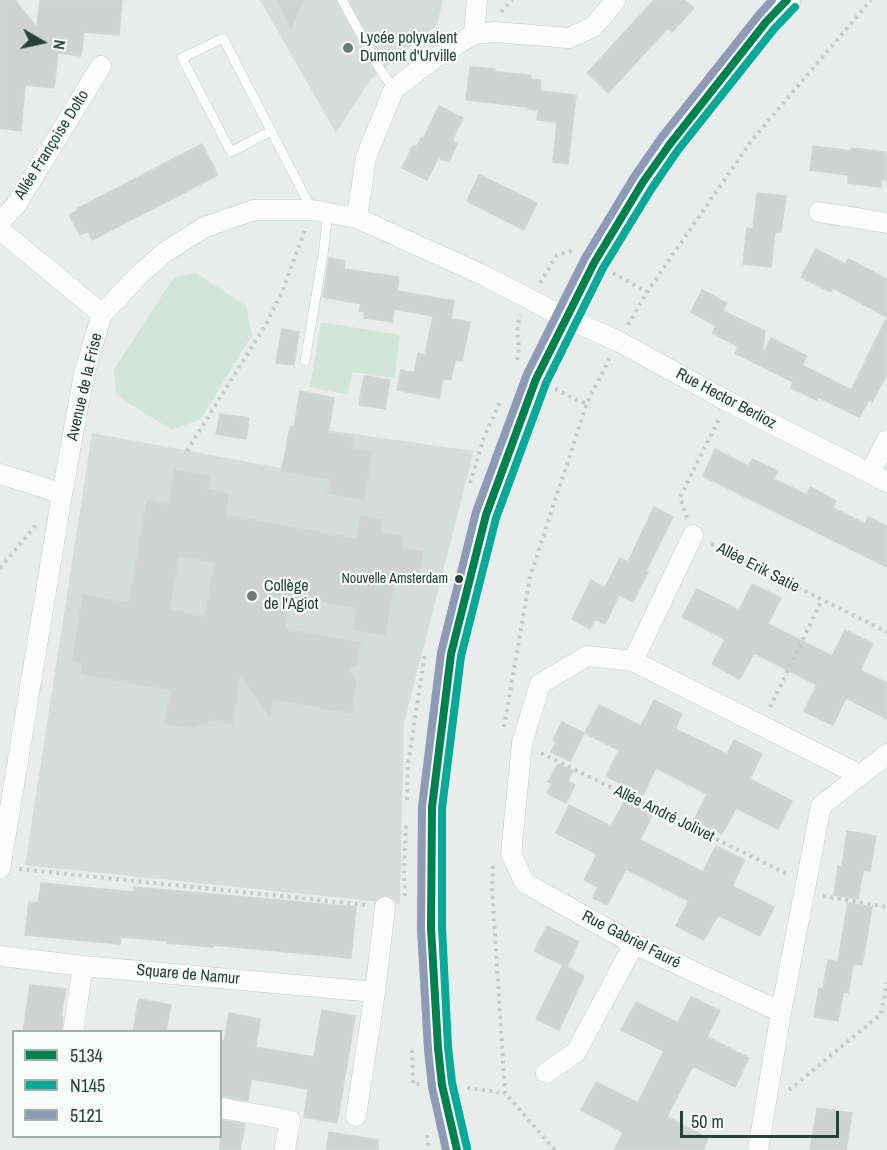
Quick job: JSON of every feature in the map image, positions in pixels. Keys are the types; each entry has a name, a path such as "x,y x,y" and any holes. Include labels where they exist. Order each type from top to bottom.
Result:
{"street":[{"path":"474,34 477,0"},
{"path":"357,218 366,156 394,89 432,60 474,34 495,32 569,38 593,27 616,0"},
{"path":"457,1150 442,1085 437,1037 431,928 432,807 451,654 486,515 537,379 594,263 643,182 670,144 766,22 787,0"},
{"name":"Allée Françoise Dolto","path":"0,222 16,205 101,66"},
{"name":"Avenue de la Frise","path":"0,868 84,374 102,314 140,274 165,252 206,227 254,210 320,212 357,218 483,275 566,318"},
{"path":"819,212 887,223"},
{"path":"0,230 102,314"},
{"name":"Rue Hector Berlioz","path":"566,318 618,341 728,401 878,477"},
{"path":"878,477 887,440"},
{"path":"0,474 62,494"},
{"path":"633,661 693,535"},
{"name":"Rue Gabriel Fauré","path":"781,1012 634,944 525,883 511,854 522,743 540,684 587,656 633,661 860,775"},
{"path":"758,1150 781,1012 821,806 887,754"},
{"path":"356,1116 375,992 384,907"},
{"path":"546,1073 576,1052 634,944"},
{"name":"Square de Namur","path":"0,956 83,966 375,992"},
{"path":"73,1030 83,966"},
{"path":"222,1108 290,1120 285,1150"}],"lane":[{"path":"342,0 381,71 394,89"},
{"path":"271,131 231,152 182,58 223,38 271,131 320,212 323,255 305,361"}],"path":[{"path":"502,736 530,577 587,403 618,341 647,292 752,140 871,0"},
{"path":"187,451 266,324 320,212"},
{"path":"693,535 680,497 728,401"},
{"path":"0,568 62,494"},
{"name":"Allée Erik Satie","path":"693,535 887,632"},
{"path":"761,725 822,600"},
{"name":"Allée André Jolivet","path":"522,743 806,889 887,907"},
{"path":"493,864 492,888 505,1093 555,1150"},
{"path":"0,868 384,907"},
{"path":"768,1092 785,1093 881,1014 887,982"}],"shaded area":[{"name":"Lycée polyvalent Dumont d'Urville","path":"260,0 443,0 437,25 370,80 336,133"},
{"name":"Collège de l'Agiot","path":"291,425 474,451 404,723 400,904 25,865 92,433 281,468"}],"green space":[{"path":"196,273 246,306 252,335 201,419 172,430 116,395 114,369 174,277"},
{"path":"321,322 400,335 394,378 352,372 348,395 310,387"}],"building":[{"path":"0,0 15,0 37,28 40,0 122,0 119,35 84,32 81,56 58,53 54,88 25,85 21,131 0,128"},
{"path":"278,0 303,0 291,29"},
{"path":"654,0 685,0 694,8 672,32 668,28 608,93 587,73"},
{"path":"470,67 531,75 530,79 541,80 540,91 576,95 568,164 553,162 557,122 537,120 538,110 466,100"},
{"path":"439,106 463,118 452,141 457,144 449,162 438,158 427,180 402,168 413,145 416,147 421,138 423,139"},
{"path":"202,144 218,175 92,240 88,231 80,235 69,215 77,209"},
{"path":"813,146 851,151 852,148 885,152 887,180 881,179 881,187 848,183 848,175 810,170"},
{"path":"479,175 537,203 524,230 467,201"},
{"path":"757,193 786,196 781,232 775,232 771,267 743,264 747,228 753,229"},
{"path":"816,249 845,264 848,259 887,279 887,317 833,288 831,292 801,277"},
{"path":"329,258 345,261 344,269 399,277 397,291 454,301 451,319 470,322 462,361 455,360 451,380 443,379 439,398 397,390 401,370 414,373 418,353 425,355 433,316 394,309 392,322 364,318 365,312 359,311 361,304 323,297"},
{"path":"702,290 727,303 723,311 765,331 762,356 771,338 807,356 802,365 851,390 887,317 887,374 872,402 869,400 859,417 818,397 817,400 791,388 793,382 735,353 738,346 712,333 716,326 691,312"},
{"path":"282,329 299,332 294,365 276,363"},
{"path":"364,376 390,380 385,409 359,405"},
{"path":"300,391 334,398 328,433 353,437 351,448 372,452 364,500 327,493 330,479 282,471 290,427 294,428"},
{"path":"220,414 249,418 246,439 216,434"},
{"path":"715,449 748,466 752,459 778,471 774,479 807,495 810,487 836,501 833,508 865,524 868,517 887,526 887,567 703,476"},
{"path":"175,470 209,476 207,489 229,494 225,515 357,539 361,516 382,520 380,532 403,536 401,547 423,552 417,584 395,581 385,635 353,630 357,608 291,596 285,629 361,643 357,664 349,669 356,682 351,713 273,699 270,716 240,676 232,724 211,720 194,728 165,723 171,690 81,674 82,664 72,662 83,595 129,603 147,500 168,505","holes":["179,556 215,562 205,616 169,610"]},
{"path":"654,507 673,517 633,602 619,595 605,624 595,619 590,629 572,619 591,580 605,588 620,558 628,562"},
{"path":"752,584 781,598 768,624 832,656 845,630 873,644 860,670 887,683 887,719 846,698 833,725 818,718 804,711 817,685 754,653 740,679 712,664 725,639 682,617 697,589 739,610"},
{"path":"654,700 682,714 675,729 727,754 734,740 762,754 750,779 792,801 778,829 736,808 722,834 694,820 707,794 656,768 643,795 606,776 619,750 585,733 599,705 641,726"},
{"path":"562,722 584,733 570,761 551,752 556,742 553,740"},
{"path":"558,764 573,771 568,781 575,785 566,803 547,793 552,783 548,782"},
{"path":"625,800 653,814 640,840 703,872 716,846 745,860 732,886 774,907 760,936 718,915 704,940 676,926 689,901 626,869 607,905 593,898 598,887 584,880 597,854 556,833 569,805 611,826"},
{"path":"847,831 876,836 870,871 863,870 858,899 834,895 838,866 842,867"},
{"path":"41,883 134,892 134,887 356,907 351,958 121,937 120,944 25,935 29,902 38,903"},
{"path":"848,903 872,907 862,965 838,962"},
{"path":"547,926 579,942 567,967 534,951"},
{"path":"828,960 853,964 848,993 843,992 838,1021 814,1017 819,988 823,989"},
{"path":"563,965 584,976 559,1030 536,1019"},
{"path":"30,985 66,989 61,1016 63,1017 61,1030 23,1030"},
{"path":"691,997 720,1011 707,1037 749,1058 735,1087 693,1066 667,1117 708,1138 703,1150 614,1150 623,1132 581,1110 596,1082 638,1103 664,1051 621,1030 636,1002 678,1023"},
{"path":"139,999 171,1005 166,1030 133,1030"},
{"path":"322,1010 355,1016 337,1123 304,1117 308,1089 251,1079 248,1101 222,1096 222,1041 224,1041 229,1013 260,1019 256,1047 314,1057"},
{"path":"817,1108 852,1113 846,1150 810,1150"},
{"path":"222,1120 245,1124 240,1150 220,1150"},
{"path":"329,1132 378,1140 378,1150 326,1150"}],"transit line":[{"name":"5121","path":"446,1150 432,1087 428,1049 421,928 422,807 441,653 476,512 527,374 585,258 634,177 661,138 772,0"},
{"name":"5134","path":"457,1150 442,1085 438,1048 431,928 432,807 451,654 486,515 536,379 594,263 643,182 670,144 766,22 787,0"},
{"name":"N145","path":"467,1148 452,1083 448,1047 442,928 442,808 461,656 496,518 546,383 603,268 678,150 774,29 795,7"}],"place":[{"name":"Lycée polyvalent Dumont d'Urville","path":"348,48"},
{"name":"Nouvelle Amsterdam","path":"459,579"},
{"name":"Collège de l'Agiot","path":"252,596"}]}
